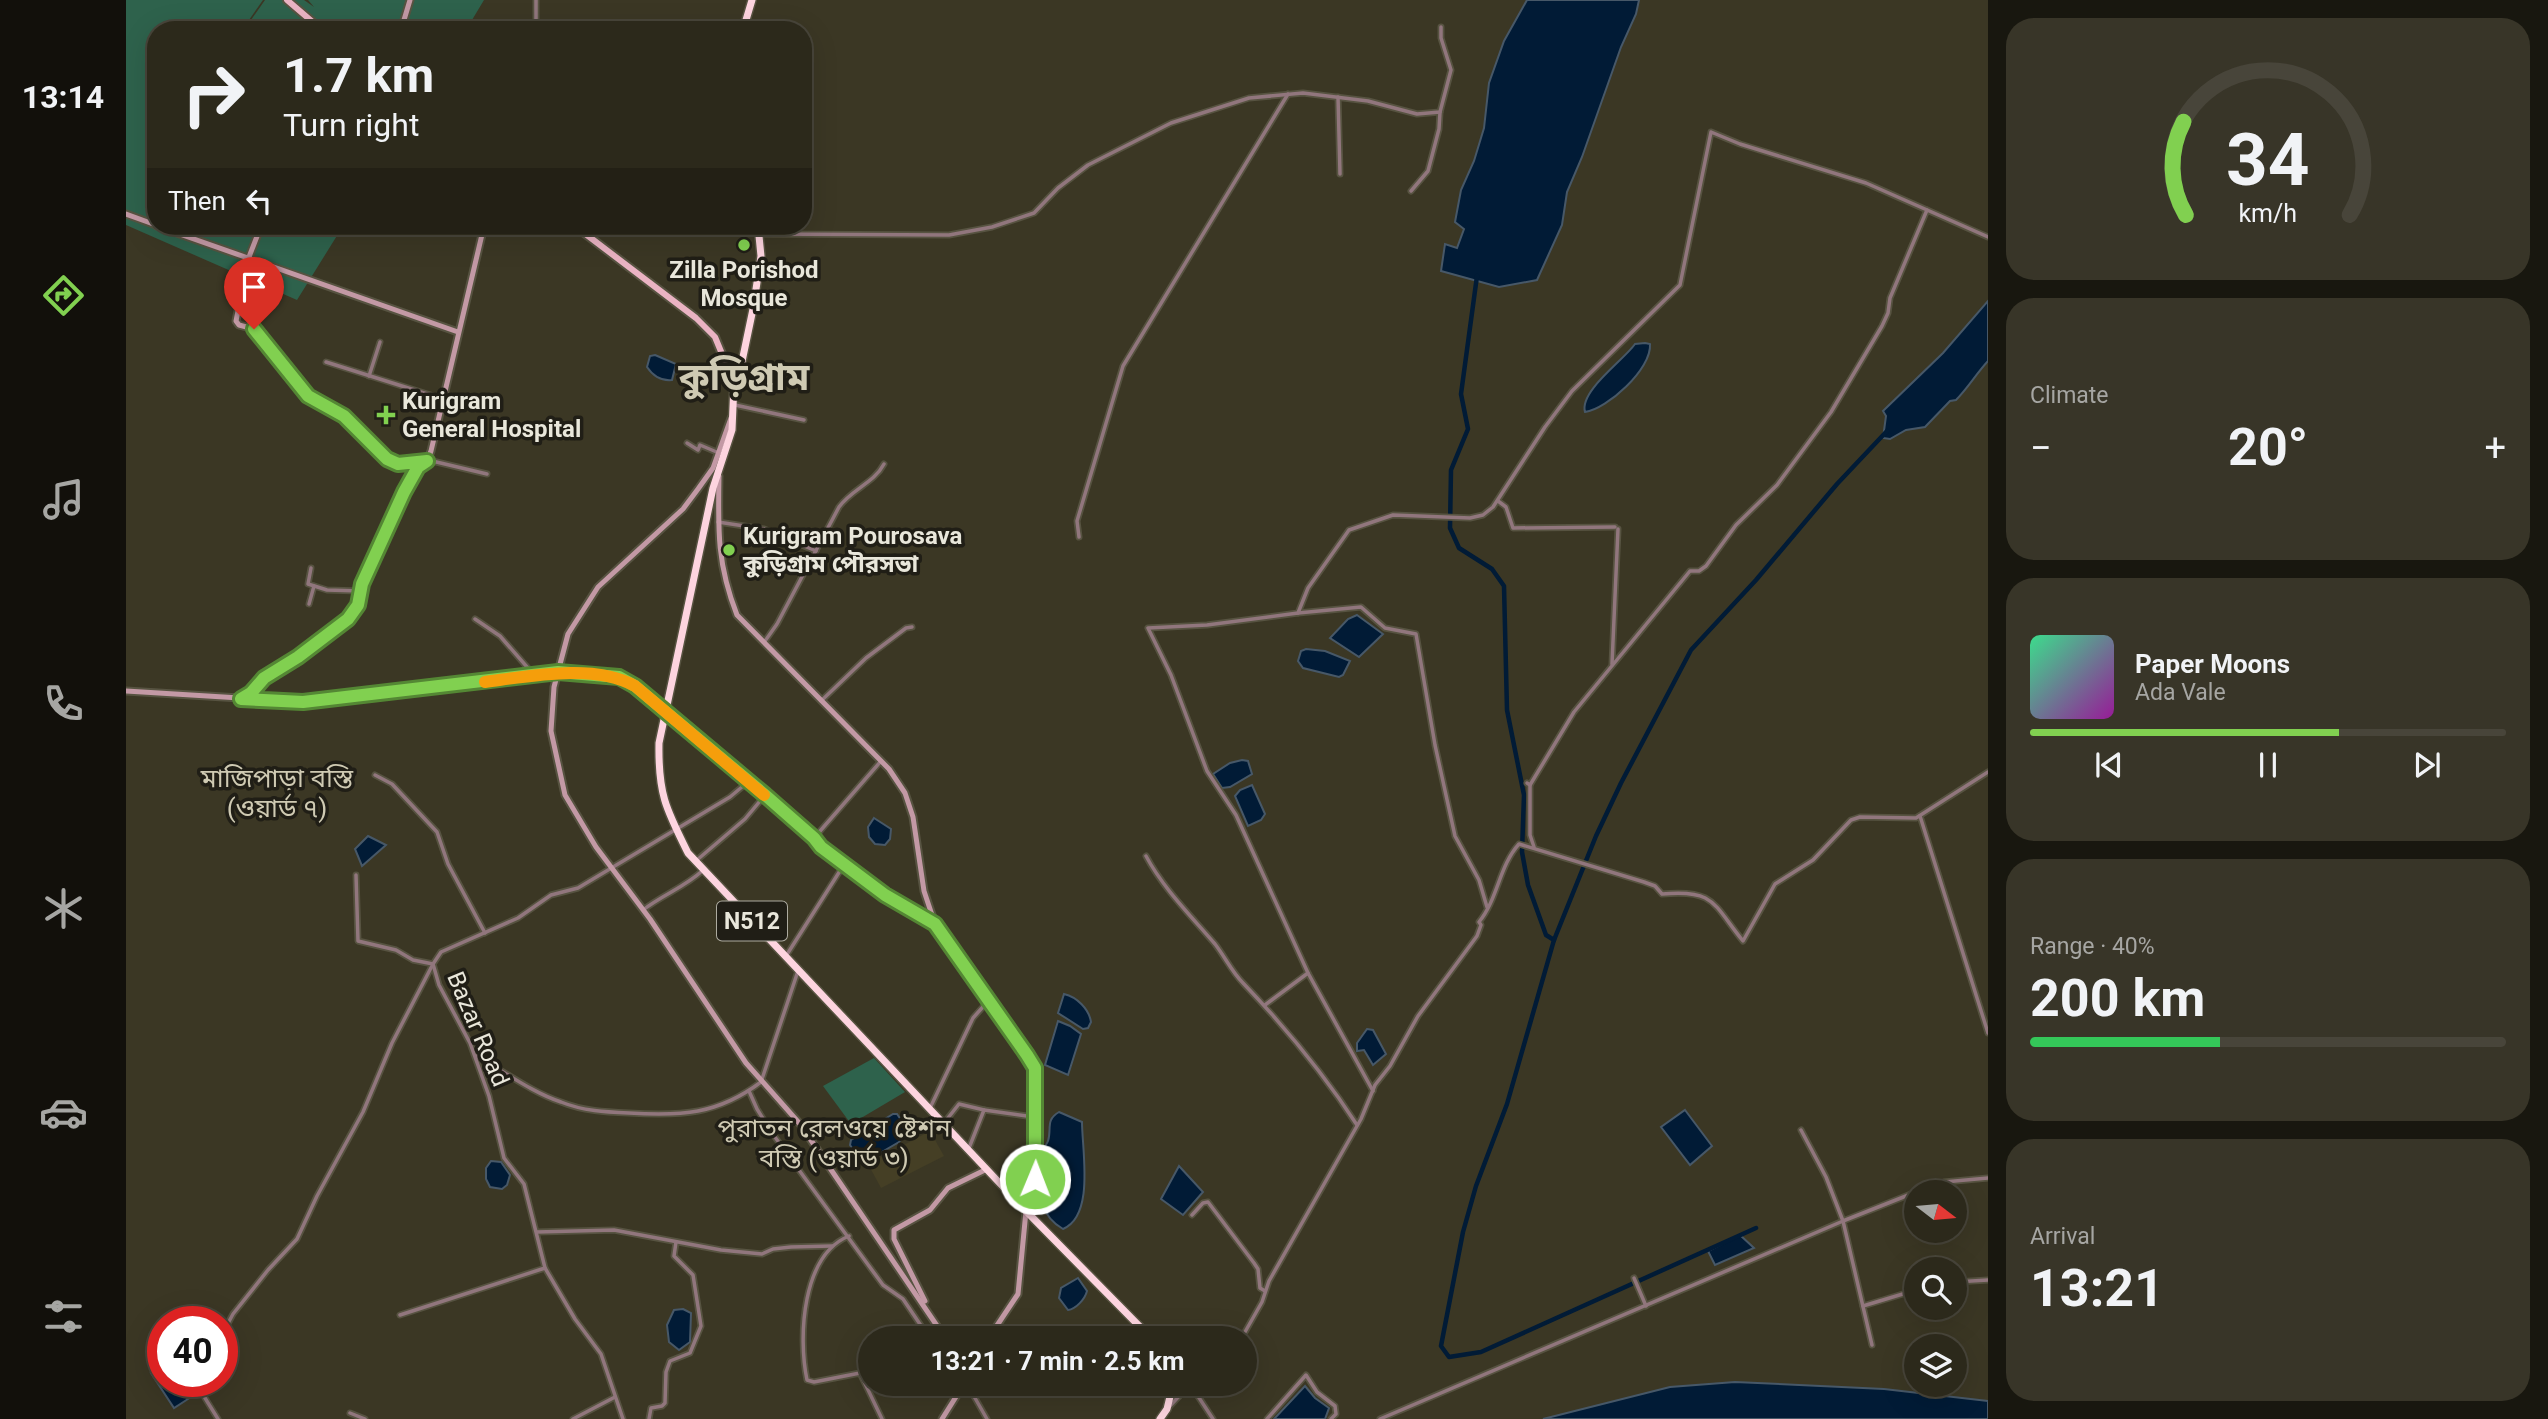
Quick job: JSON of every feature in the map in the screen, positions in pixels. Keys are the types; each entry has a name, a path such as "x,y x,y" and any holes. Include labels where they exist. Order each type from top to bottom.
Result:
{"highway":[{"path":"746,21 752,0"},
{"path":"734,383 740,371 753,309 761,256 760,235"},
{"name":"N512","path":"734,383 733,430 710,501 659,743 659,775 665,808 688,853 1026,1211 1139,1326"},
{"path":"1160,1419 1167,1409 1170,1396"}],"main road":[{"path":"287,0 312,21"},
{"path":"586,235 696,318 715,337 734,383"}],"street":[{"path":"404,21 410,0"},
{"path":"536,0 536,21"},
{"path":"1411,191 1428,171 1451,70 1441,38 1441,27"},
{"path":"812,234 949,235 992,227 1034,213 1058,188 1088,165 1171,123 1249,98 1303,93 1368,101 1417,114 1440,112"},
{"path":"1079,537 1077,521 1123,366 1288,94"},
{"path":"1338,97 1340,174"},
{"path":"1298,612 1308,587 1349,530 1393,515 1457,519 1483,515 1498,500 1545,427 1572,391 1680,285 1711,132 1740,144 1866,183 1988,237"},
{"path":"1535,848 1530,835 1529,784 1574,712 1690,571 1699,571 1706,566 1736,525 1777,485 1831,412 1882,326 1888,313 1890,298 1927,210"},
{"path":"126,214 147,222"},
{"path":"183,235 458,332"},
{"path":"258,235 249,257 236,321 239,325 254,329 308,396 344,416 387,459 398,464 428,461 487,474"},
{"path":"241,699 251,693 264,678 298,657 348,619 358,605 360,591 404,492 418,467 428,461 482,235"},
{"path":"369,376 380,342"},
{"path":"326,362 443,399"},
{"path":"804,420 735,405 713,468 683,509 618,566 584,607 568,634 554,687 551,731 565,795 612,869 761,1082 800,1124 938,1326"},
{"path":"687,443 698,450 700,445 719,453"},
{"path":"765,641 845,499 875,477 884,464"},
{"path":"719,470 718,541 724,582 737,615 881,761 905,793 921,858 924,891 935,924 990,999 1035,1068 1034,1194 1026,1211 1018,1294 997,1326"},
{"path":"1498,500 1506,508 1513,528 1617,528 1612,666"},
{"path":"718,522 764,529 816,551"},
{"path":"311,568 309,584 327,590 360,591"},
{"path":"309,604 314,586"},
{"path":"1373,1091 1308,973 1236,815 1207,771 1171,675 1148,628 1188,627 1298,612 1361,607 1385,628 1416,634 1435,744 1455,836 1479,880 1487,909"},
{"path":"475,619 500,636 534,675"},
{"path":"821,701 866,658 906,628 912,627"},
{"path":"126,691 303,702 558,672 619,677 635,686 765,795 821,847 885,895 935,924"},
{"path":"814,838 881,761"},
{"path":"1248,1326 1373,1091 1418,1016 1469,948 1519,844 1644,882 1655,886 1662,894 1702,895 1712,900 1744,941 1775,884 1813,860 1851,820 1860,817 1916,818 1988,772"},
{"path":"375,775 392,784 437,832 448,864 485,933"},
{"name":"Bazar Road","path":"623,1419 601,1354 575,1319 545,1268 524,1184 504,1158 489,1096 474,1055 439,985 433,964 441,952 518,918 551,895 578,888 612,869 730,797 748,781"},
{"path":"696,861 745,819 765,795"},
{"path":"1920,816 1988,1032"},
{"path":"1146,856 1181,906 1229,962 1244,985 1294,1037 1357,1125"},
{"path":"786,956 845,863"},
{"path":"643,910 704,870"},
{"path":"238,1308 297,1238 363,1112 392,1043 433,964 413,960 396,950 358,941 356,875"},
{"path":"474,1055 558,1102 582,1109 651,1115 689,1114 709,1109 750,1091 761,1082 799,970"},
{"path":"1265,1005 1308,973"},
{"path":"930,1108 973,1018 990,999"},
{"path":"750,1091 757,1109 772,1133 883,1285 903,1299 921,1326"},
{"path":"944,1123 959,1104 1035,1117"},
{"path":"969,1150 984,1110"},
{"path":"1801,1130 1826,1177 1843,1221 1872,1345"},
{"path":"928,1309 920,1287 894,1239 894,1230 930,1210 948,1188 987,1169"},
{"path":"1966,1180 1988,1178"},
{"path":"1380,1419 1904,1197"},
{"path":"1192,1215 1203,1203 1208,1202 1258,1269 1260,1288 1265,1291"},
{"path":"537,1232 605,1229 762,1255 773,1249 832,1246"},
{"path":"849,1236 823,1255 803,1317 807,1380 814,1382 860,1373 882,1419"},
{"path":"649,1419 651,1408 665,1403 666,1371 670,1361 690,1353 701,1326 693,1275 674,1256 676,1242"},
{"path":"400,1315 545,1268"},
{"path":"1634,1278 1646,1306"},
{"path":"1967,1281 1988,1280"},
{"path":"1863,1306 1904,1294"},
{"path":"1267,1419 1306,1375 1317,1392 1335,1406 1336,1414 1331,1419"},
{"path":"942,1419 957,1396"},
{"path":"971,1396 987,1419"},
{"path":"1167,1409 1179,1396"},
{"path":"1197,1396 1213,1419"},
{"path":"573,1419 615,1397"},
{"path":"205,1398 218,1419"},
{"path":"350,1413 365,1419"}],"shaded area":[{"path":"930,1131 944,1156 881,1188 868,1164"}],"green space":[{"path":"126,0 263,0 248,21 147,21 147,234 126,225"},
{"path":"265,0 304,0 314,7 308,0 484,0 471,21 250,21"},
{"path":"149,235 337,235 297,300"},
{"path":"874,1058 905,1092 851,1124 823,1086"}],"water":[{"path":"1527,0 1639,0 1636,14 1567,192 1562,225 1537,280 1499,287 1441,271 1445,244 1457,248 1464,229 1455,222 1461,190 1474,161 1484,128 1489,83 1504,41"},
{"path":"1988,301 1988,361 1956,400 1950,401 1925,427 1906,430 1890,439 1883,438 1886,416 1883,411 1943,353"},
{"path":"1635,344 1650,344 1649,354 1636,376 1605,404 1585,412 1585,404 1595,385"},
{"path":"655,355 676,364 672,380 658,377 647,367 650,356"},
{"path":"1357,615 1383,634 1359,657 1330,638 1348,619"},
{"path":"1301,651 1325,651 1350,661 1343,675 1339,677 1303,668 1298,661"},
{"path":"1248,761 1252,774 1230,787 1222,788 1213,774 1230,763"},
{"path":"1252,785 1265,814 1261,820 1248,826 1235,796 1240,790"},
{"path":"874,818 891,829 890,839 885,845 875,844 869,837 868,827"},
{"path":"368,836 386,845 362,866 355,849"},
{"path":"1064,994 1085,1008 1091,1022 1088,1028 1083,1029 1058,1013"},
{"path":"1058,1021 1081,1034 1068,1075 1045,1065"},
{"path":"1367,1029 1373,1030 1386,1054 1373,1065 1364,1050 1357,1051 1357,1043"},
{"path":"1685,1110 1712,1146 1690,1165 1661,1127"},
{"path":"1059,1112 1082,1122 1084,1165 1083,1197 1079,1211 1073,1222 1063,1229 1049,1218 1043,1205 1041,1189 1042,1153 1048,1141 1050,1122"},
{"path":"897,1114 908,1130 899,1142 868,1160 860,1159 850,1145 851,1140"},
{"path":"491,1161 501,1162 510,1175 507,1185 502,1189 490,1187 486,1179 486,1168"},
{"path":"1179,1166 1203,1192 1183,1215 1161,1199"},
{"path":"1740,1235 1754,1248 1715,1265 1708,1251"},
{"path":"1078,1278 1087,1291 1080,1303 1068,1310 1059,1298 1061,1288"},
{"path":"683,1309 691,1313 690,1342 679,1350 669,1342 667,1325 674,1310"},
{"path":"1735,1382 1884,1389 1904,1391 1904,1397 1953,1397 1988,1401 1988,1419 1543,1419 1670,1387"},
{"path":"1305,1386 1329,1408 1325,1419 1274,1419"},
{"path":"167,1397 187,1397 188,1399 174,1408"}],"waterway":[{"path":"1477,276 1461,394 1468,429 1451,470 1450,528 1459,548 1492,569 1504,586 1507,710 1524,795 1522,852 1528,885 1546,935 1554,940"},
{"path":"1756,1228 1481,1352 1449,1357 1441,1346 1463,1232 1476,1186 1507,1104 1554,940 1596,836 1621,783 1691,650 1887,431"}],"slow traffic":[{"path":"485,682 558,672 619,677 635,686 764,795"}],"place":[{"name":"Zilla Porishod Mosque","path":"744,245"},
{"name":"Kurigram General Hospital","path":"386,415"},
{"name":"Kurigram Pourosava কুড়িগ্রাম পৌরসভা","path":"729,550"}],"district":[{"name":"কুড়িগ্রাম","path":"744,377"},
{"name":"মাজিপাড়া বস্তি (ওয়ার্ড ৭)","path":"277,793"},
{"name":"পুরাতন রেলওয়ে ষ্টেশন বস্তি (ওয়ার্ড ৩)","path":"834,1143"}],"route":[{"path":"254,329 308,396 344,416 387,459 398,464 427,461 418,467 404,492 362,584 358,605 348,619 298,657 264,678 251,693 241,699 303,702 558,672 619,677 635,686 765,795 821,847 885,895 935,924 981,985 1035,1068 1035,1179"}]}
